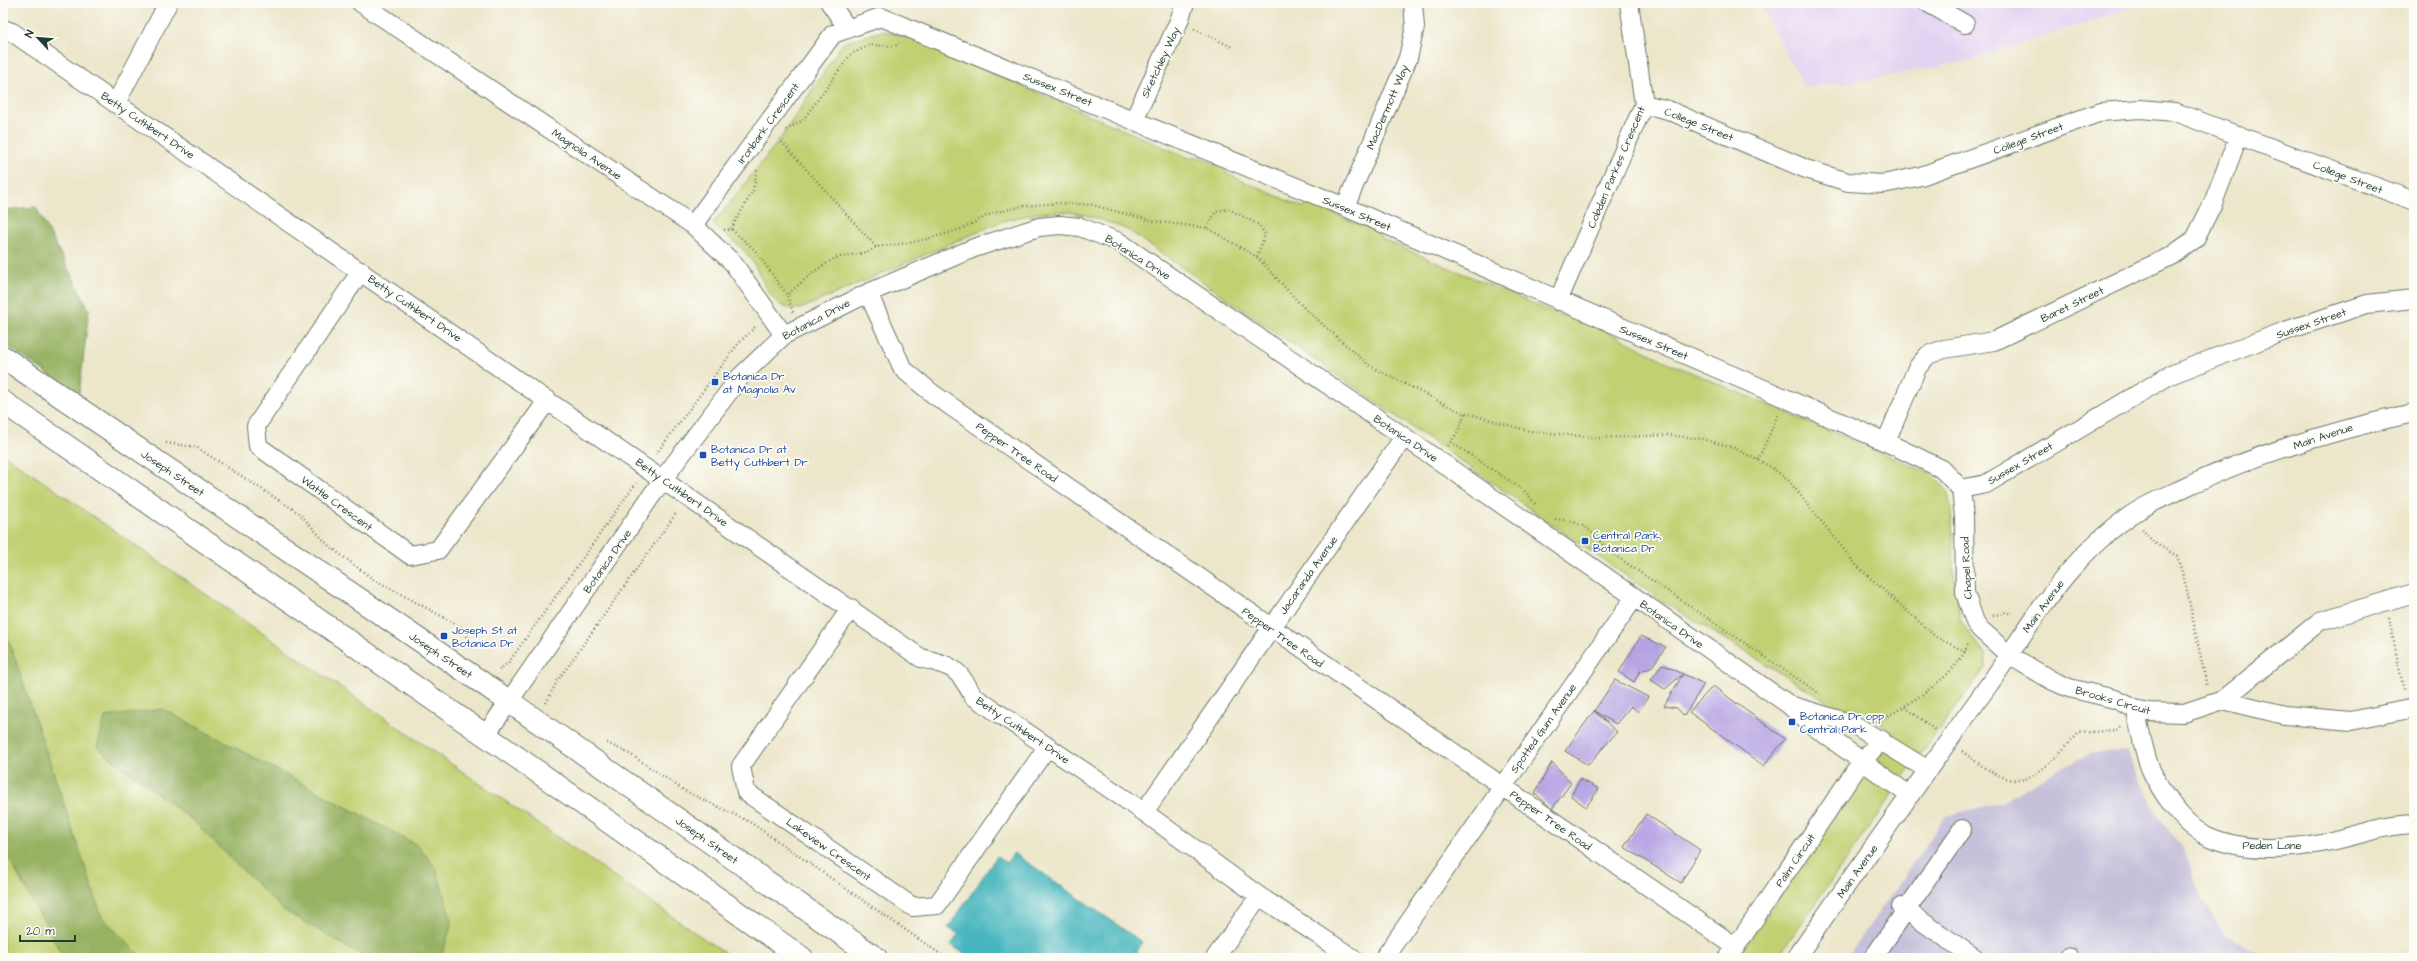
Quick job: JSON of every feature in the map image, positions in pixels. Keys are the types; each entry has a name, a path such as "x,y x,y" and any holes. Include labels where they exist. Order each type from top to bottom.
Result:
{"highway":[{"name":"Joseph Street","path":"3,357 509,702 876,958"},
{"path":"3,402 802,958"}],"street":[{"path":"116,103 168,3"},
{"name":"Magnolia Avenue","path":"361,3 693,225 733,263 784,335"},
{"path":"830,3 848,29"},
{"name":"Sketchley Way","path":"1134,120 1179,21 1185,3"},
{"name":"MacDermott Way","path":"1345,207 1408,58 1415,28 1414,3"},
{"name":"Cobden Parkes Crescent","path":"1558,301 1644,104 1629,3"},
{"path":"1928,3 1965,24"},
{"name":"Ironbark Crescent","path":"693,225 833,34 848,29 884,10"},
{"name":"Sussex Street","path":"884,10 906,28 1345,207 1558,301 1886,442 1942,469 1961,489 1986,484 2170,375 2285,331 2367,304 2414,299"},
{"name":"Betty Cuthbert Drive","path":"3,29 12,32 116,103 647,467 921,658 948,665 963,676 973,696 1144,812 1259,896 1353,958"},
{"name":"College Street","path":"1644,104 1668,110 1806,169 1848,182 1883,184 1921,176 2101,112 2140,109 2175,112 2414,201"},
{"name":"Baret Street","path":"1886,442 1917,368 1928,354 1944,349 1994,341 2171,256 2194,239 2213,203 2239,135"},
{"name":"Botanica Drive","path":"485,736 663,479 740,377 784,335 800,325 868,293 974,248 1039,227 1060,225 1080,227 1118,242 1438,460 1788,704 1809,723 1861,762 1909,795"},
{"name":"Wattle Crescent","path":"361,271 256,426 258,446 410,555 438,550 548,400"},
{"name":"Pepper Tree Road","path":"868,293 903,369 933,394 1271,628 1503,786 1732,953"},
{"name":"Main Avenue","path":"1796,958 1909,795 2009,655 2028,624 2070,569 2101,538 2131,515 2152,502 2215,474 2265,455 2360,424 2414,413"},
{"name":"Jacaranda Avenue","path":"1144,812 1404,437"},
{"name":"Chapel Road","path":"1961,489 1964,517 1966,593 1972,617 1980,629 2009,655"},
{"name":"Brooks Circuit","path":"2009,655 2051,680 2069,688 2115,699 2135,709 2148,712 2184,712 2224,700 2320,620 2414,593"},
{"name":"Spotted Gum Avenue","path":"1384,958 1634,598"},
{"name":"Lakeview Crescent","path":"850,608 741,766 746,792 913,907 937,905 1048,746"},
{"path":"2224,700 2285,715 2351,721 2410,704"},
{"name":"Botanica Drive","path":"1788,704 1854,724 1928,770"},
{"name":"Peden Lane","path":"2135,709 2150,767 2160,786 2170,804 2202,834 2242,847 2298,847 2331,842 2392,824 2414,824"},
{"name":"Palm Circuit","path":"1732,953 1861,762 1882,740"},
{"path":"1873,958 1904,908 1962,829"},
{"path":"1215,958 1259,896"},
{"path":"1904,908 1975,958"}],"path":[{"path":"1179,21 1232,47"},
{"path":"775,145 786,130 803,120 851,54 871,45 895,46 899,42 906,28"},
{"path":"766,126 780,139 876,247"},
{"path":"730,228 753,191 756,171 761,165"},
{"path":"800,325 787,300 787,295 812,273 835,258 868,252 876,247 909,243 935,237 961,229 993,213 1023,206 1059,202 1092,205 1153,221 1207,228 1257,257 1303,307 1370,366 1426,397 1465,413 1529,431 1599,438 1668,435 1703,439 1734,448 1771,467 1789,481 1857,566 1936,636 1966,652"},
{"path":"1207,228 1216,211 1230,208 1260,225 1265,234 1257,257"},
{"path":"493,667 500,670 509,662 647,467 738,344 769,313"},
{"path":"1758,460 1785,399"},
{"path":"1438,460 1459,430 1465,413"},
{"path":"158,442 196,448 300,513 329,546 373,579 465,629 473,656"},
{"path":"1451,442 1526,492 1537,507"},
{"path":"550,707 545,703 556,684 688,497"},
{"path":"2131,515 2153,542 2177,556 2186,586 2209,700 2201,707"},
{"path":"1553,518 1574,521 1586,527 1607,550 1823,696"},
{"path":"1854,724 1876,722 1905,707 1937,684 1966,652 1969,641 1990,618 1998,613 2006,612 2028,624"},
{"path":"2395,616 2389,617 2410,704"},
{"path":"1905,707 1994,774 2011,781 2028,779 2046,767 2078,733 2116,730 2129,721 2135,709"},
{"path":"605,742 630,754 684,791 750,822 946,958"}],"shaded area":[{"path":"1759,3 2146,3 1971,60 1868,80 1805,88"},
{"path":"2126,751 2158,816 2182,846 2203,899 2227,936 2268,958 1847,958 1946,816 2002,802 2049,774 2092,753"}],"green space":[{"path":"882,31 908,37 1189,158 1201,157 1224,167 1227,174 1302,207 1312,204 1377,232 1382,239 1562,316 1573,314 1669,363 1931,474 1947,490 1952,509 1953,564 1960,620 1986,655 1986,667 1927,745 1777,958 1737,958 1892,734 1867,711 1834,706 1664,602 1128,230 1110,223 1070,212 1041,213 1003,221 800,309 789,308 780,304 774,299 748,255 713,224 780,139 843,43"},
{"path":"36,207 89,309 79,395 3,343 3,210"},
{"path":"3,454 732,958 3,958"},
{"path":"3,623 102,917 142,958 64,958 3,848"},
{"path":"163,709 417,845 436,868 452,923 441,958 366,958 282,909 192,820 97,747 105,717"}],"water":[{"path":"1014,853 1142,942 1137,952 1143,958 971,958 951,945 959,934 948,928 997,856 1006,863"}],"building":[{"path":"1641,636 1666,647 1651,668 1640,671 1634,682 1619,672"},
{"path":"1662,664 1683,674 1665,689 1651,680"},
{"path":"1683,674 1704,684 1684,716 1677,708 1664,706"},
{"path":"1615,680 1648,697 1638,712 1631,706 1616,724 1594,711"},
{"path":"1713,686 1785,739 1764,766 1689,712"},
{"path":"1594,711 1617,732 1588,765 1565,751"},
{"path":"1552,762 1571,783 1552,809 1535,793"},
{"path":"1580,779 1599,789 1586,807 1571,796"},
{"path":"1646,814 1700,850 1681,883 1624,847"}],"place":[{"name":"Botanica Dr at Magnolia Av","path":"715,382"},
{"name":"Botanica Dr at Betty Cuthbert Dr","path":"703,455"},
{"name":"Central Park, Botanica Dr","path":"1585,541"},
{"name":"Joseph St at Botanica Dr","path":"444,636"},
{"name":"Botanica Dr opp Central Park","path":"1792,722"}]}
